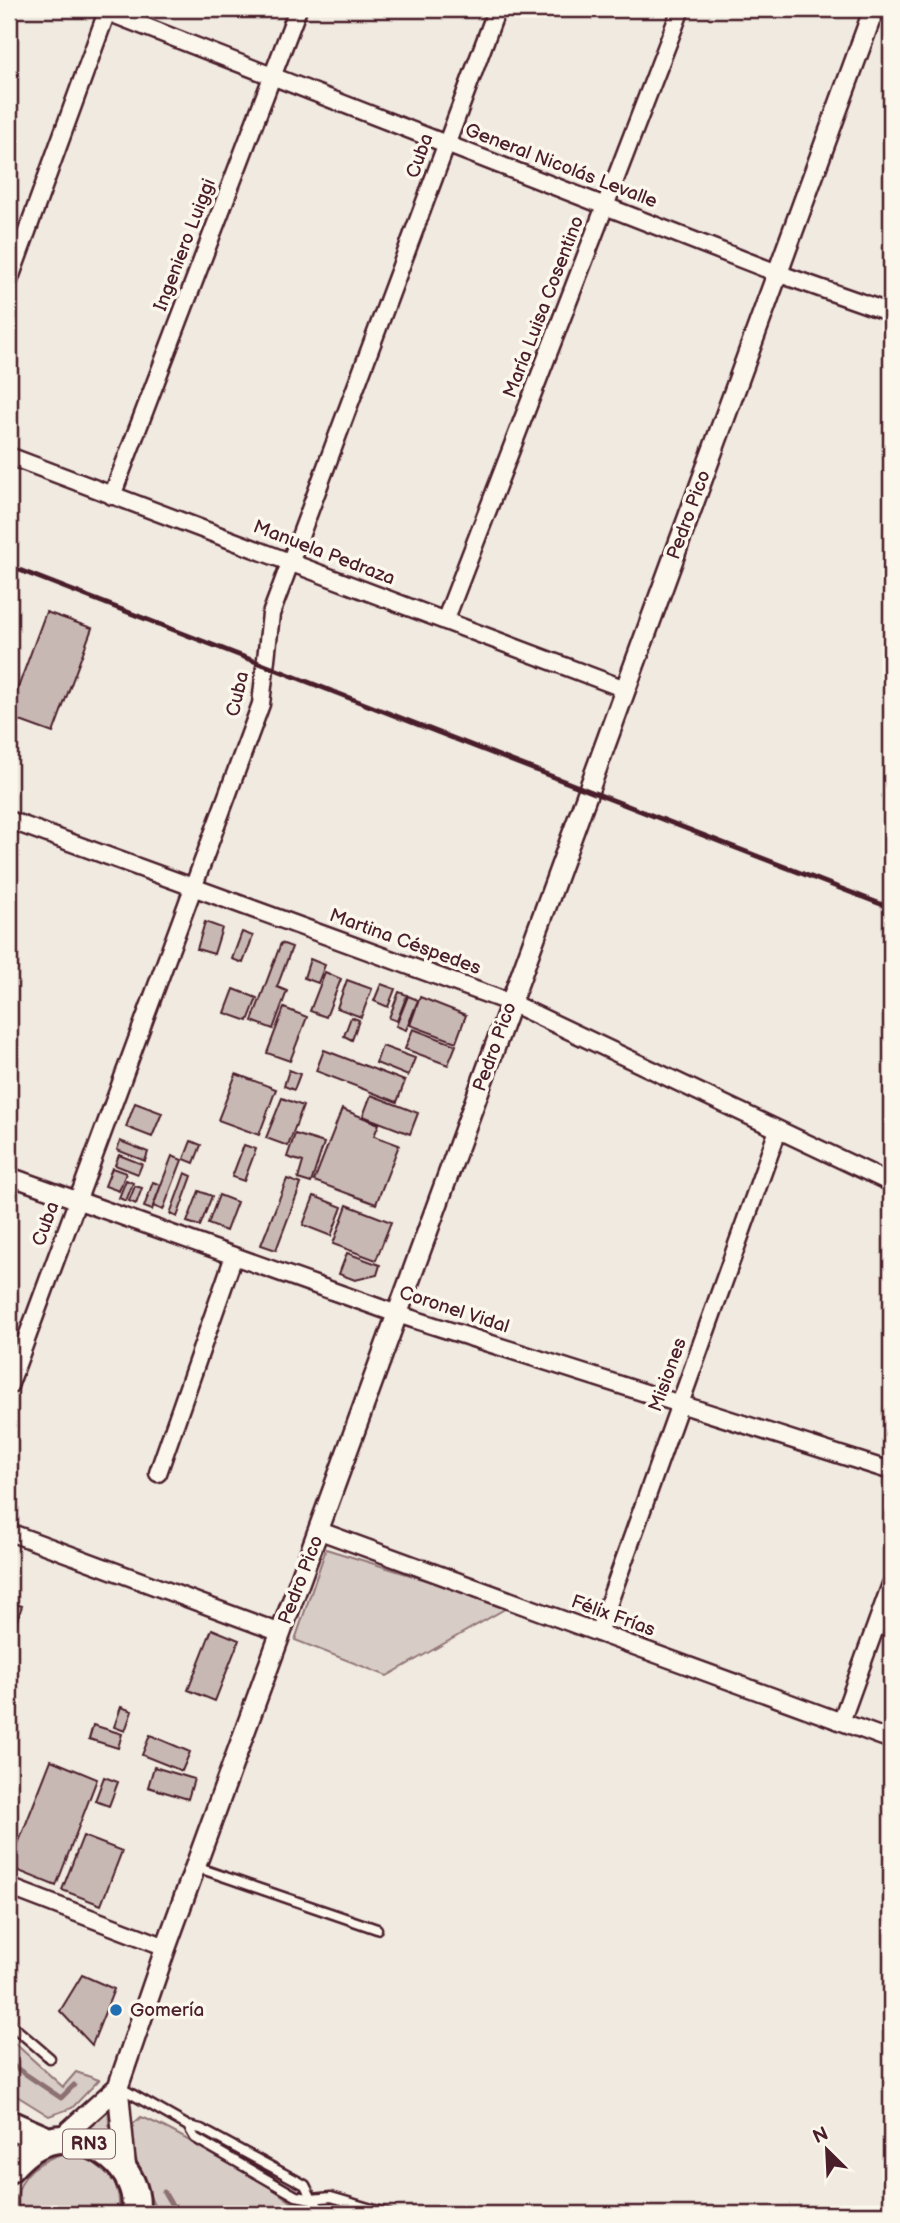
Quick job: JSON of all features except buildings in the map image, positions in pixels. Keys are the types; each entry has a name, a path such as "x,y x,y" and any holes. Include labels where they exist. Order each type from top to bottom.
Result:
{"highway":[{"name":"RN3","path":"9,2124 53,2140 78,2140 97,2146 113,2157 126,2172 133,2189 137,2212"},
{"name":"RN3","path":"9,2169 22,2155 53,2140"}],"street":[{"name":"Ingeniero Luiggi","path":"113,496 298,9"},
{"name":"Cuba","path":"9,1386 261,704 271,614 497,9"},
{"name":"María Luisa Cosentino","path":"445,621 681,9"},
{"name":"Pedro Pico","path":"126,2172 118,2087 166,1947 874,9"},
{"name":"General Nicolás Levalle","path":"105,10 777,273 890,309"},
{"path":"9,281 105,10"},
{"name":"Manuela Pedraza","path":"9,456 625,688"},
{"name":"Martina Céspedes","path":"9,820 511,1003 891,1182"},
{"name":"Misiones","path":"598,1633 778,1130"},
{"name":"Coronel Vidal","path":"9,1176 397,1314 891,1471"},
{"path":"158,1473 234,1256"},
{"name":"Félix Frías","path":"320,1531 891,1740"},
{"path":"9,1532 281,1633"},
{"path":"841,1722 891,1584"},
{"path":"9,1887 166,1947"},
{"name":"Pedro Pico","path":"53,2140 118,2087"}],"lane":[{"path":"196,1867 377,1929"},
{"path":"9,2023 50,2059"},
{"path":"118,2087 305,2186 325,2214"},
{"path":"188,2126 195,2138 296,2196 312,2199 331,2197 389,2214"}],"shaded area":[{"path":"326,1549 510,1606 387,1676 295,1640"},
{"path":"9,2038 63,2087 76,2072 99,2080 72,2108 49,2116 9,2091"},
{"path":"108,2100 109,2124 113,2135 111,2138 84,2126"},
{"path":"141,2117 247,2173 284,2196 306,2214 158,2214 140,2171 134,2148 132,2125"},
{"path":"61,2154 87,2158 105,2169 117,2188 119,2214 17,2214 18,2192 26,2175 41,2163"}],"waterway":[{"path":"9,2063 61,2098 74,2085"},
{"path":"164,2192 177,2214"}],"railway":[{"path":"9,566 891,908"}],"place":[{"name":"Gomería","path":"116,2010"}]}
